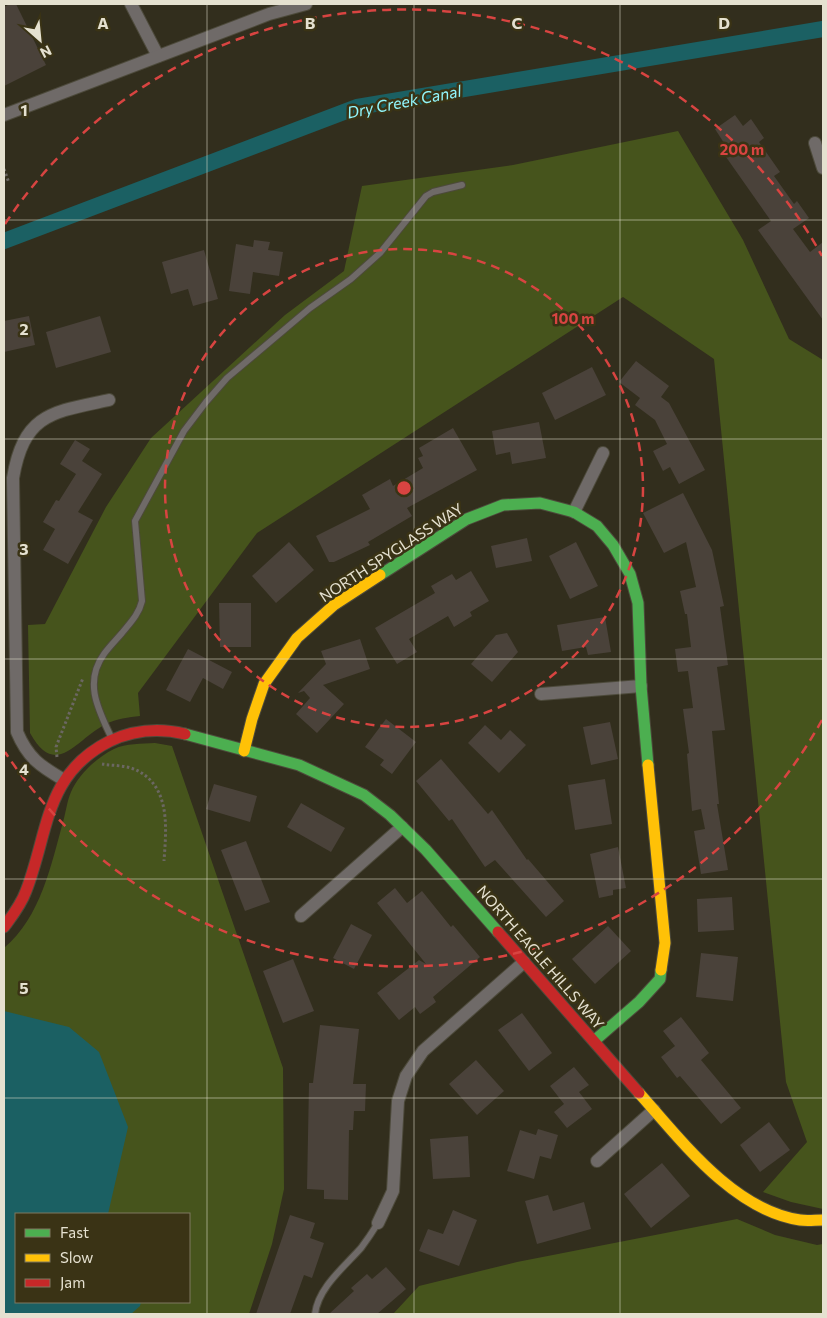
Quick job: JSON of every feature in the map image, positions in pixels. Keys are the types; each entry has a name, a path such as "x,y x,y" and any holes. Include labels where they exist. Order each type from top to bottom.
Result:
{"street":[{"path":"131,4 158,56"},
{"path":"4,115 269,14 306,4"},
{"path":"815,143 823,168"},
{"path":"64,780 33,758 23,747 17,732 13,478 16,460 23,442 33,428 47,417 62,410 109,400"},
{"path":"574,512 603,453"},
{"name":"NORTH SPYGLASS WAY","path":"244,751 264,684 297,638 334,605 467,519 502,505 540,503 574,512 597,526 613,545 630,574 638,603 641,686 665,943 660,979 639,1002 594,1041"},
{"path":"541,694 641,686"},
{"name":"NORTH EAGLE HILLS WAY","path":"4,927 15,915 33,875 51,802 64,780 92,752 112,739 156,730 182,733 308,769 366,796 426,850 702,1165 729,1187 764,1208 797,1220 823,1220"},
{"path":"301,916 402,827"},
{"path":"378,1223 392,1190 398,1101 406,1076 423,1051 524,962"},
{"path":"597,1160 654,1110"}],"lane":[{"path":"112,739 95,703 94,678 103,654 136,616 140,608 142,600 135,521 184,430 228,378 310,308 351,279 380,252 426,196 433,192 462,186"},
{"path":"315,1314 325,1289 363,1246 378,1223"}],"path":[{"path":"4,169 9,183"},
{"path":"57,757 56,746 85,674"},
{"path":"92,752 98,761 103,764 125,767 140,772 153,783 162,799 166,816 164,861"}],"green space":[{"path":"678,131 743,240 789,339 823,360 823,1209 791,1202 763,1192 807,1142 786,1082 714,359 623,297 257,533 138,693 140,716 106,724 76,746 58,755 49,754 40,747 30,733 28,625 45,624 106,507 151,438 285,315 344,271 362,186 513,165"},
{"path":"155,743 172,746 283,1068 284,1189 272,1244 249,1314 4,1314 4,948 27,921 43,890 74,785 83,773 101,757 114,749 129,745"},
{"path":"737,1219 775,1235 817,1245 823,1244 823,1314 393,1314 419,1286 517,1262"}],"water":[{"path":"4,1011 69,1027 99,1052 128,1127 108,1213 15,1213 15,1303 141,1303 131,1314 4,1314"}],"building":[{"path":"16,4 46,65 4,86 4,7"},
{"path":"735,115 743,126 751,119 764,138 759,142 780,172 774,176 794,204 797,201 809,218 793,229 810,252 823,242 823,320 758,230 771,221 719,147 724,143 715,129"},
{"path":"254,240 270,242 268,250 283,252 279,276 253,272 250,294 229,291 236,244 253,247"},
{"path":"204,250 218,299 193,306 188,289 171,294 162,262"},
{"path":"29,316 35,345 4,352 4,321"},
{"path":"100,316 111,352 56,368 46,332"},
{"path":"636,361 669,386 661,397 669,403 705,470 679,484 670,467 663,471 653,451 667,444 655,420 635,405 640,398 619,382"},
{"path":"592,367 606,395 555,420 542,393"},
{"path":"539,422 546,458 512,464 510,452 496,455 492,431"},
{"path":"453,428 477,470 407,508 412,516 368,542 370,545 334,562 329,562 316,536 370,509 362,495 390,479 393,486 423,468 418,458 423,456 419,448"},
{"path":"75,440 90,449 82,461 102,474 78,512 93,520 68,564 43,550 55,529 43,522 56,500 59,501 76,474 60,464"},
{"path":"683,493 712,550 724,606 720,607 728,665 717,667 725,730 712,731 719,804 717,804 728,870 701,874 694,831 705,829 701,809 692,811 687,754 689,753 683,709 693,708 688,671 678,672 675,649 691,647 687,614 685,614 680,591 696,587 686,542 664,553 643,513"},
{"path":"527,538 532,561 496,568 491,546"},
{"path":"289,542 314,570 276,603 252,576"},
{"path":"576,542 598,586 570,599 549,556"},
{"path":"471,571 489,601 470,612 472,616 454,627 448,616 409,639 417,652 397,664 375,628 435,593 431,586 452,574 456,580"},
{"path":"219,603 251,603 251,647 220,647"},
{"path":"605,617 611,652 588,655 586,647 562,651 557,625"},
{"path":"507,633 518,652 492,682 471,664 496,635"},
{"path":"360,639 370,669 323,685 344,704 317,733 296,714 310,698 304,691 298,693 326,664 321,651"},
{"path":"188,649 232,672 223,689 203,678 190,702 166,690"},
{"path":"386,719 416,742 392,774 380,765 384,760 365,747"},
{"path":"610,722 618,759 591,765 583,727"},
{"path":"485,725 501,740 510,730 526,745 499,773 468,743"},
{"path":"441,759 488,814 492,810 527,860 564,901 546,917 495,860 485,867 452,819 449,821 416,781"},
{"path":"605,779 612,824 575,830 568,785"},
{"path":"214,784 257,796 250,822 206,809"},
{"path":"301,803 345,828 331,852 287,827"},
{"path":"246,841 270,902 245,911 221,850"},
{"path":"618,847 626,888 613,890 613,895 599,898 590,854"},
{"path":"395,888 407,903 422,891 451,927 453,925 480,957 433,997 436,1002 420,1014 415,1007 399,1020 377,993 419,960 426,964 377,903"},
{"path":"732,897 734,930 698,932 697,899"},
{"path":"351,924 372,935 354,969 333,958"},
{"path":"608,926 631,951 595,984 572,959"},
{"path":"701,953 738,957 733,1001 696,997"},
{"path":"293,959 314,1011 283,1023 263,971"},
{"path":"522,1013 552,1053 529,1071 498,1030"},
{"path":"681,1017 709,1053 701,1060 741,1108 721,1124 680,1076 677,1078 661,1057 675,1046 663,1031"},
{"path":"320,1025 359,1029 353,1084 366,1084 365,1111 354,1111 353,1130 349,1130 348,1200 324,1199 324,1190 307,1189 309,1083 313,1083"},
{"path":"476,1060 504,1091 477,1115 449,1084"},
{"path":"574,1067 589,1085 579,1092 592,1109 567,1128 554,1112 564,1104 550,1086"},
{"path":"769,1122 790,1150 760,1172 740,1145"},
{"path":"538,1129 558,1135 551,1159 540,1156 534,1179 507,1171 520,1130 536,1135"},
{"path":"468,1136 470,1177 433,1179 430,1139"},
{"path":"662,1163 690,1196 651,1228 624,1194"},
{"path":"548,1195 553,1211 584,1202 591,1229 537,1244 525,1201"},
{"path":"453,1210 477,1220 459,1266 419,1251 428,1229 443,1234"},
{"path":"290,1215 315,1223 310,1238 324,1243 312,1278 304,1275 290,1314 256,1314"},
{"path":"386,1267 406,1289 377,1314 329,1314 354,1291 351,1288 367,1274 372,1279"}],"waterway":[{"name":"Dry Creek Canal","path":"4,241 357,107 823,29"}],"traffic: fast":[{"path":"380,575 467,519 503,505 540,503 574,512 597,526 613,545 630,574 638,603 641,686 648,765"},
{"path":"185,734 299,765 364,795 390,815 426,850 498,932"},
{"path":"594,1041 639,1002 660,979 661,970"}],"traffic: slow":[{"path":"244,751 264,684 297,638 334,605 380,575"},
{"path":"648,765 665,943 661,970"},
{"path":"639,1093 710,1170 752,1203 776,1214 800,1220 823,1220"}],"traffic: jam":[{"path":"4,927 24,896 34,869 52,806 60,787 72,770 88,754 110,741 128,734 147,731 185,734"},
{"path":"498,932 639,1093"}]}
